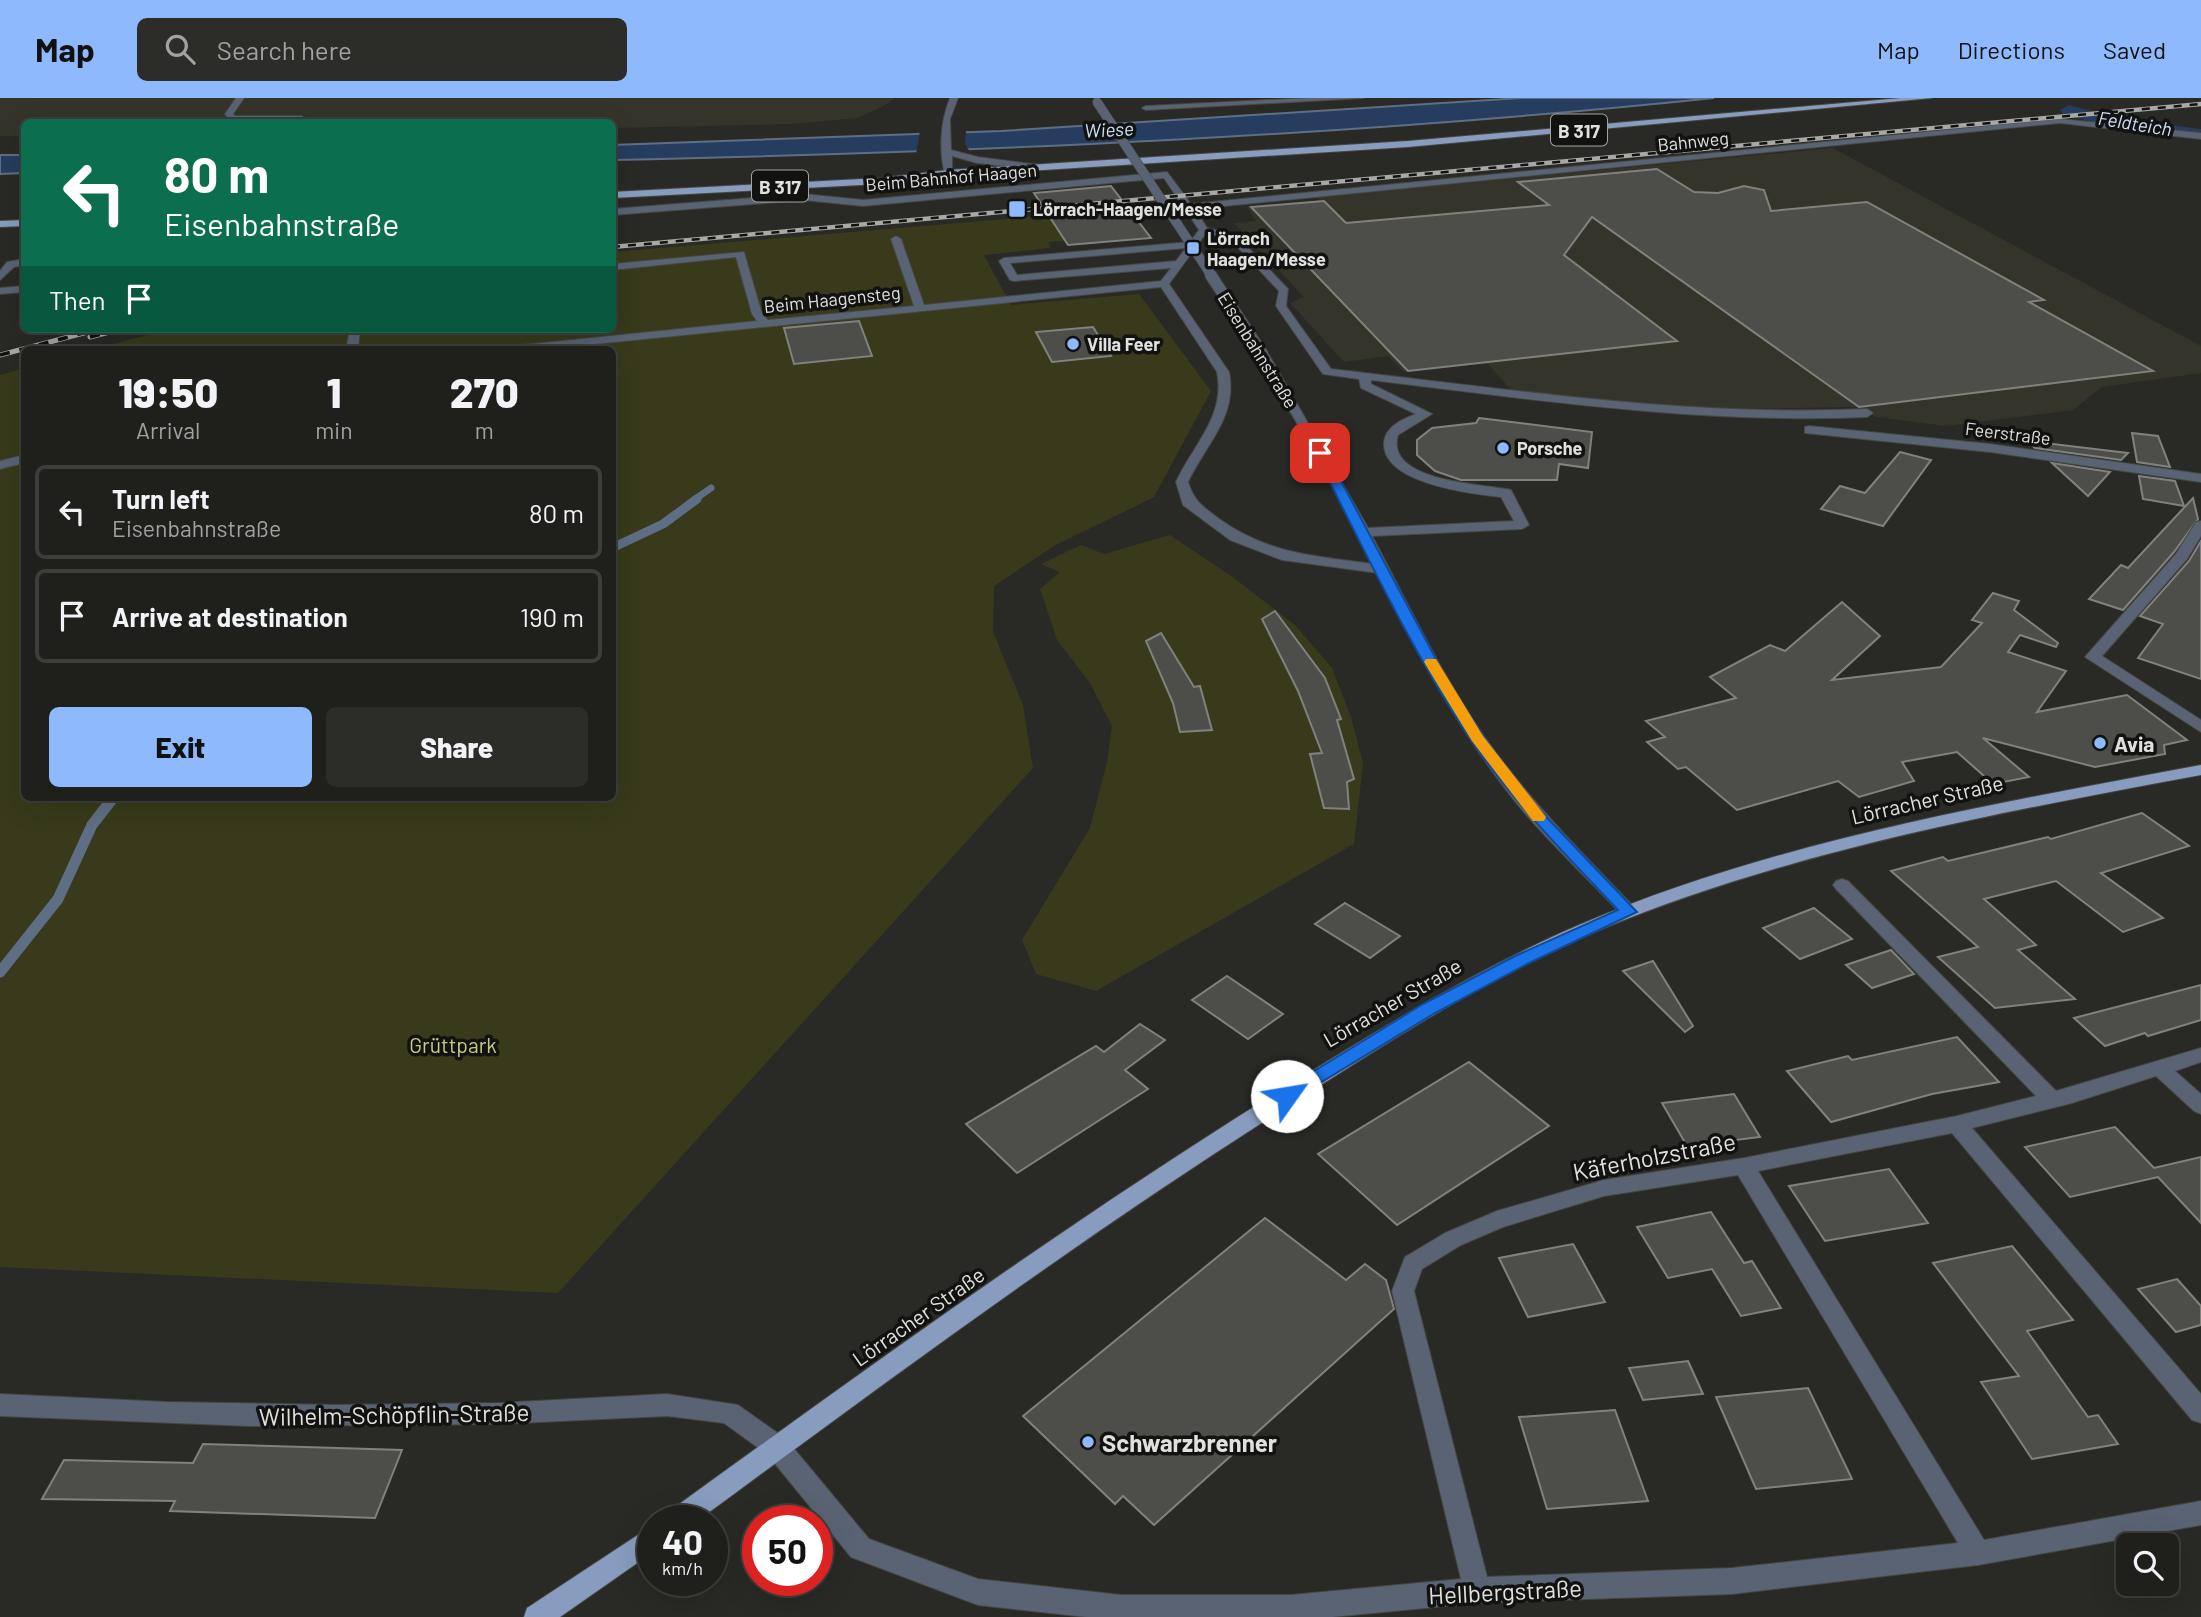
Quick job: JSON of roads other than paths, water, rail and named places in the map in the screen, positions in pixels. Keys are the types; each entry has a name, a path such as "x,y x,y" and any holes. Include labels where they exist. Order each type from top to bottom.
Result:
{"main road":[{"name":"B 317","path":"616,186 851,174 948,173 1422,143 1928,98"},
{"name":"B 317","path":"616,195 880,181 948,173"},
{"path":"0,213 21,212"},
{"path":"0,224 21,223"},
{"name":"Lörracher Straße","path":"698,1505 1215,1140 1429,1008 1521,960 1629,912 1831,847 2037,801 2201,770"},
{"path":"537,1617 637,1548"}],"street":[{"path":"240,98 229,114 233,118 301,118"},
{"path":"948,173 945,156 946,119 954,98"},
{"path":"1146,108 1360,98"},
{"name":"Eisenbahnstraße","path":"1096,100 1263,355 1342,490 1380,569 1438,676 1477,738 1529,807 1629,912"},
{"name":"Bahnweg","path":"1188,207 2060,121 2201,136"},
{"path":"945,156 1039,168"},
{"name":"Beim Bahnhof Haagen","path":"616,212 804,197 863,203 1167,176 1188,207"},
{"path":"1188,207 1205,230 1233,237 1284,291 1281,306 1327,372 1365,379 1648,409 1796,416 1867,412"},
{"path":"1205,230 1238,227"},
{"path":"1205,230 1164,284 1223,372 1228,386 1227,401 1219,420 1199,448 1182,482 1188,502 1235,537 1282,556 1380,569"},
{"path":"896,239 920,307"},
{"path":"1181,264 1014,278 1004,261 1196,244"},
{"path":"616,267 740,254 757,314 764,323"},
{"path":"0,276 11,264 21,262"},
{"name":"Beim Haagensteg","path":"542,346 1164,284"},
{"path":"0,291 21,289"},
{"path":"1362,532 1522,525 1506,493 1452,485 1407,471 1395,459 1390,445 1394,432 1404,423 1426,414 1365,386 1365,379"},
{"name":"Feerstraße","path":"1809,430 1990,448 2201,478"},
{"path":"0,466 21,460"},
{"path":"2201,525 2182,556 2093,657 2201,727"},
{"path":"1842,885 2052,1100"},
{"name":"Käferholzstraße","path":"1477,1590 1403,1291 1413,1263 1453,1239 1497,1220 1604,1188 1744,1166 1957,1124 2052,1100 2201,1055"},
{"path":"2160,1068 2201,1106"},
{"path":"1957,1124 2201,1412"},
{"path":"1744,1166 1978,1553"},
{"name":"Wilhelm-Schöpflin-Straße","path":"0,1405 140,1414 402,1417 667,1405 729,1413 777,1447"},
{"name":"Hellbergstraße","path":"777,1447 860,1548 978,1592 1121,1608 1291,1608 1477,1590 1732,1581 1978,1553 2201,1513"}],"water":[{"name":"Wiese","path":"1521,98 1714,98 1440,123 1164,140 616,160 616,145 1001,131"},
{"path":"0,155 21,155 21,173 0,174"}],"waterway":[{"name":"Feldteich","path":"2069,110 2114,123 2201,134"},
{"path":"694,500 711,488"},
{"path":"616,546 663,524 697,499"},
{"path":"0,972 58,899 92,825 111,801"}],"railway":[{"path":"616,247 2201,104"},
{"path":"34,346 84,333"},
{"path":"90,337 106,333"},
{"path":"0,355 21,349"}],"place":[{"name":"Lörrach-Haagen/Messe","path":"1017,209"},
{"name":"Lörrach Haagen/Messe","path":"1193,248"},
{"name":"Villa Feer","path":"1073,344"},
{"name":"Porsche","path":"1503,448"},
{"name":"Avia","path":"2100,743"},
{"name":"Schwarzbrenner","path":"1088,1442"}],"park label":[{"name":"Grüttpark","path":"453,1044"}]}
